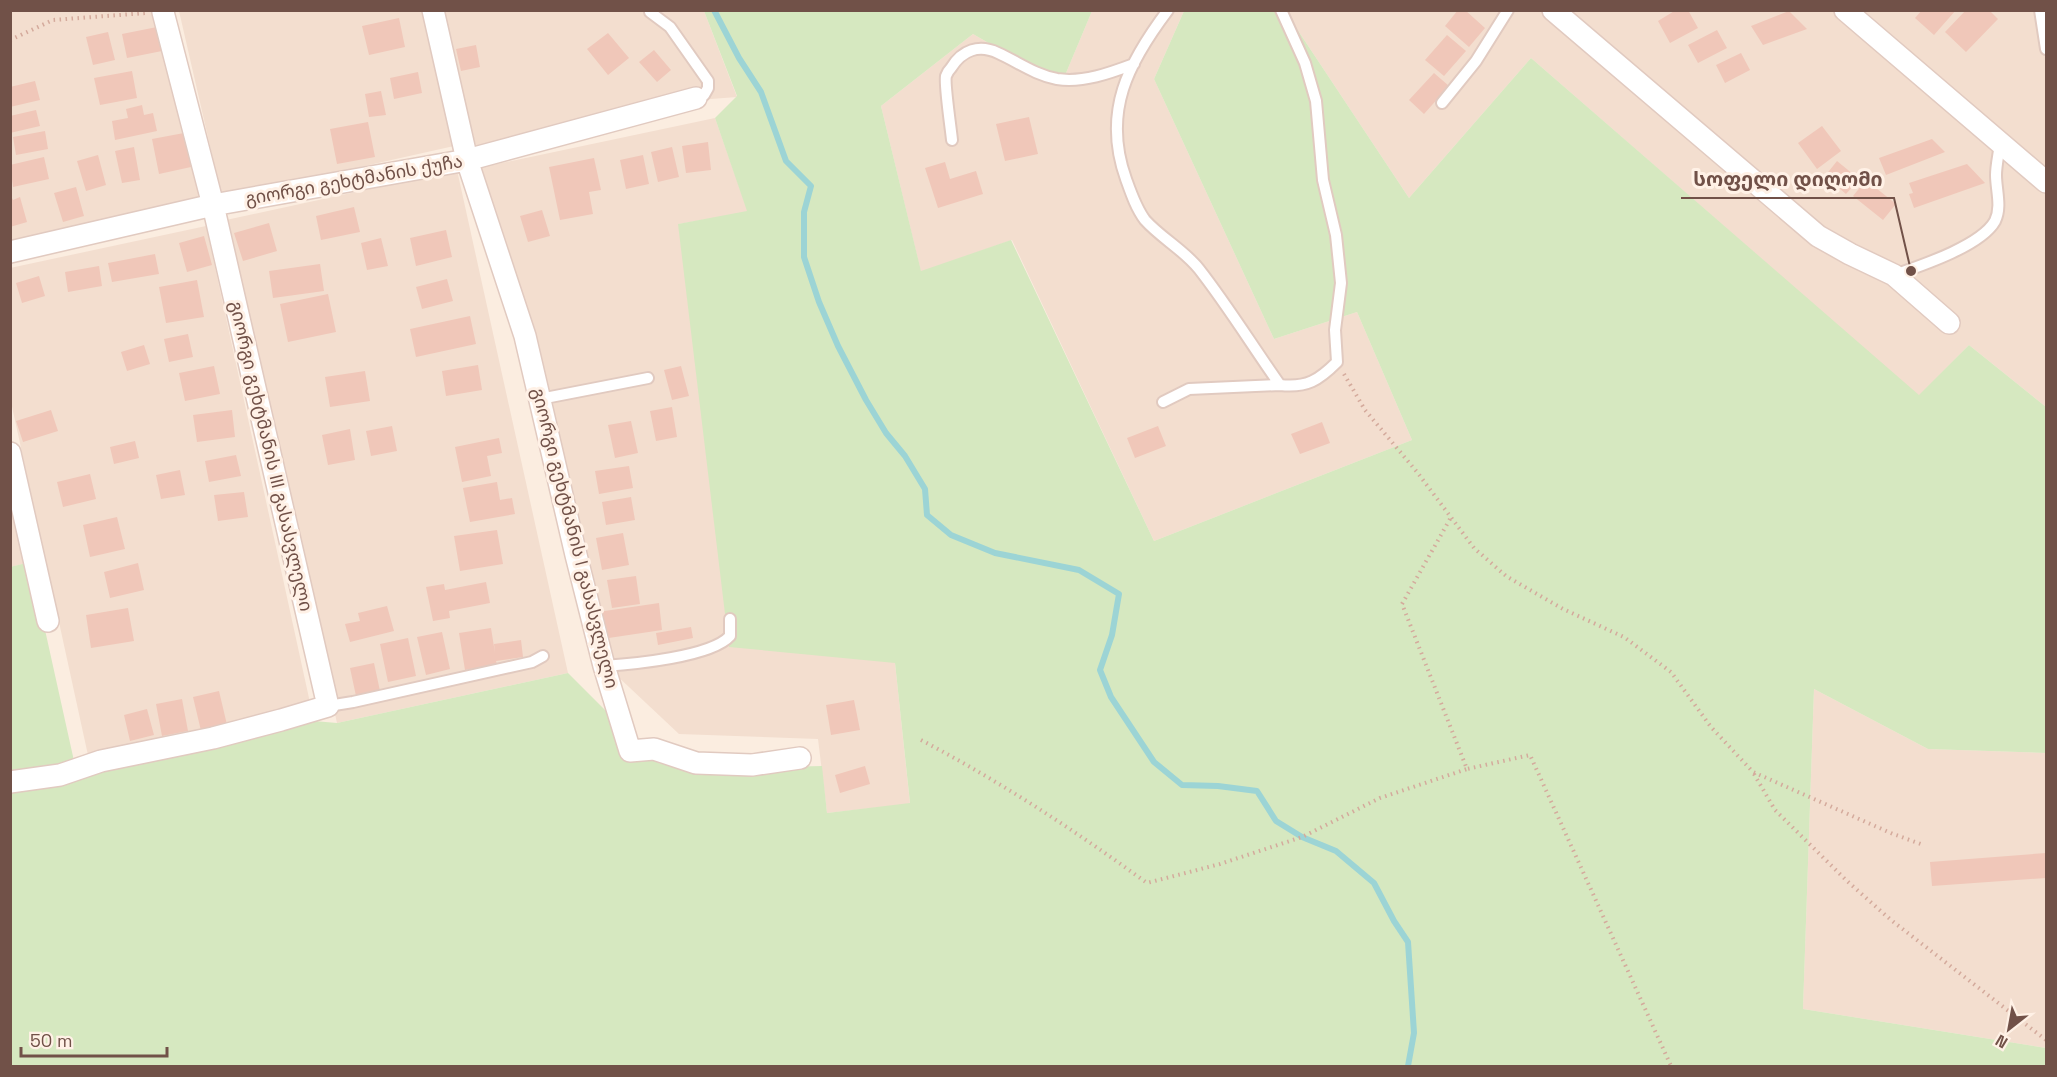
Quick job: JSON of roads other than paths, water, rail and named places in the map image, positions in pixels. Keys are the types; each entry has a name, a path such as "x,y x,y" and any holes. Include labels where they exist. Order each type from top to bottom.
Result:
{"street":[{"name":"გიორგი გეხტმანის I გასასვლელი","path":"433,10 467,160 525,336 604,666 630,751 654,748 696,763 752,765 800,758"},
{"path":"1553,10 1818,236 1894,275 1949,323"},
{"path":"1845,10 2046,182"},
{"name":"გიორგი გეხტმანის III გასასვლელი","path":"163,12 213,206 328,706"},
{"name":"გიორგი გეხტმანის ქუჩა","path":"10,252 213,206 467,160 696,98"},
{"path":"10,453 48,621"},
{"path":"10,782 60,775 101,761 213,738 328,706"}],"lane":[{"path":"1168,10 1145,42 1121,89 1116,122 1119,160 1133,200 1145,220 1198,267 1280,385"},
{"path":"1163,402 1189,389 1280,385 1292,387 1309,383 1323,375 1337,362 1335,330 1341,283 1336,235 1323,180 1317,101 1305,63 1281,10"},
{"path":"1442,104 1476,61 1508,10"},
{"path":"2040,10 2046,50"},
{"path":"650,12 670,27 708,81 708,88 704,95 696,98"},
{"path":"952,140 946,76 957,58 972,49 983,47 998,52 1035,73 1059,79 1083,79 1134,64"},
{"path":"1894,275 1939,260 1978,237 1995,221 1999,202 1996,174 2000,143"},
{"path":"540,399 648,378"},
{"path":"604,666 690,654 720,644 730,636 730,619"},
{"path":"328,706 531,662 543,656"}],"waterway":[{"path":"714,10 739,58 761,92 786,161 811,186 804,212 804,257 819,302 838,346 866,400 925,489 927,515 951,535 995,553 1079,570 1119,594 1112,635 1100,670 1111,697 1154,762 1182,785 1218,786 1257,791 1276,821 1302,837 1336,851 1374,883 1408,942 1414,1033 1408,1066"}],"place":[{"name":"სოფელი დიღომი","path":"1911,271"}]}
